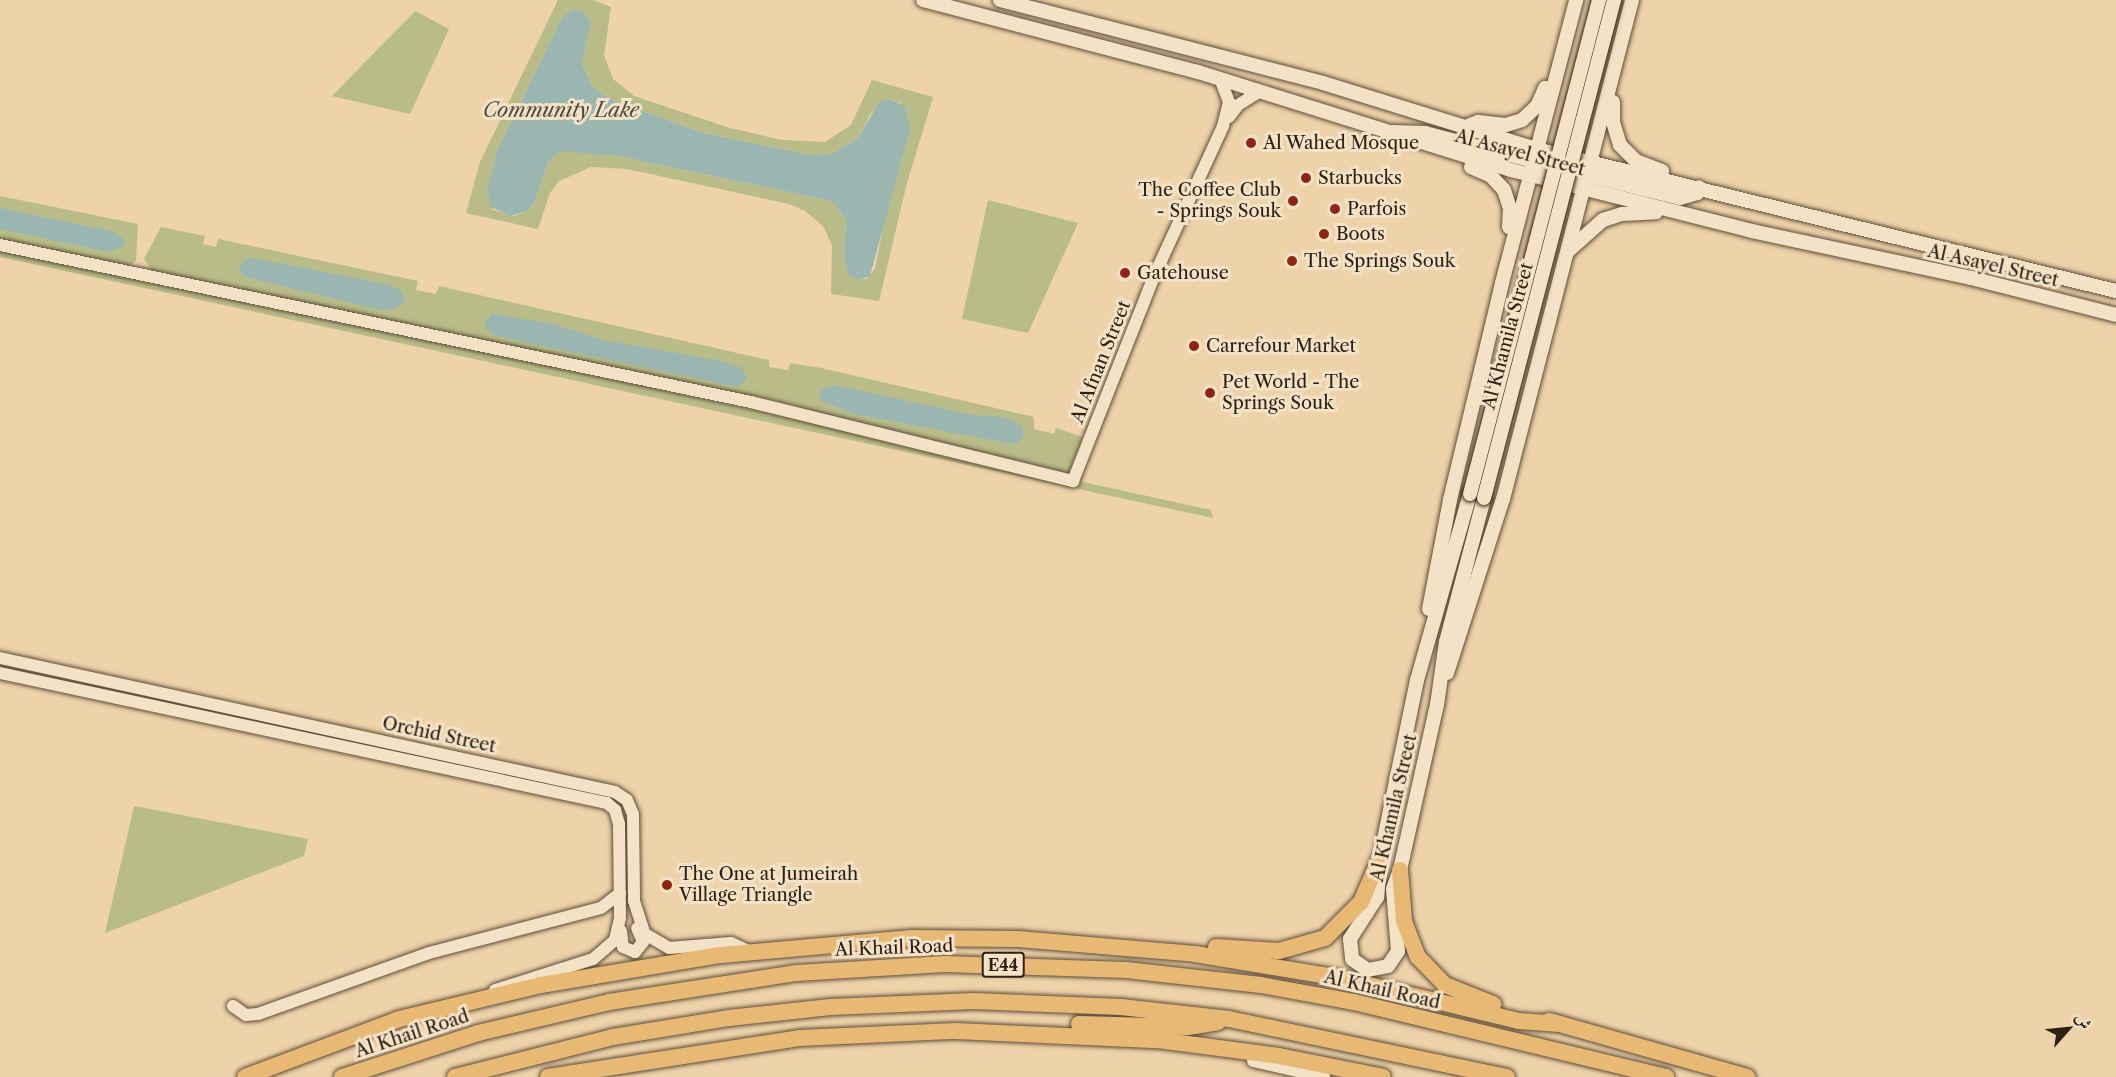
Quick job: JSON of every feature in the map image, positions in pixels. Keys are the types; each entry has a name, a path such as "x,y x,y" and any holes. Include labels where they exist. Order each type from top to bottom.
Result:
{"highway":[{"path":"1098,945 1139,940 1269,951 1308,946 1334,932 1354,912 1368,892 1380,858"},
{"path":"1400,870 1406,930 1418,957 1430,972 1462,994 1748,1077"},
{"path":"245,1077 399,1019 480,998 611,971 748,951 943,937 1098,945 1285,968 1519,1021 1560,1024"},
{"name":"Al Khail Road","path":"342,1077 510,1024 642,996 806,972 967,964 1126,970 1271,987 1354,1002 1666,1077"},
{"name":"E44","path":"455,1077 534,1055 657,1029 830,1007 1030,1002 1229,1019 1507,1077"},
{"path":"914,1032 959,1024 1188,1027 1229,1019"},
{"path":"548,1077 770,1041 914,1032 1078,1034 1194,1044 1383,1077"},
{"path":"590,1077 620,1066"}],"main road":[{"name":"Al Asayel Street","path":"923,0 1220,79 1446,152 1589,169 1701,189 2116,291"},
{"name":"Al Asayel Street","path":"1000,0 1323,83 1468,128 1584,189 2116,315"},
{"path":"1425,644 1450,500 1508,257 1576,0"},
{"name":"Al Khamila Street","path":"1599,0 1470,494 1425,644 1380,858 1377,897 1348,945 1352,959 1368,970 1388,966 1398,951 1391,902 1437,701 1446,642 1614,0"},
{"path":"1437,701 1503,500 1565,255 1613,84 1632,0"},
{"path":"1468,128 1478,122 1512,124 1526,117 1540,102 1549,77 1560,60"},
{"path":"1613,84 1615,134 1627,154 1701,189"},
{"path":"1385,133 1425,133 1558,171 1589,169"},
{"path":"1446,152 1491,176 1504,190 1511,214 1508,257"},
{"path":"1565,255 1587,231 1612,216 1675,212"}],"street":[{"name":"Al Afnan Street","path":"0,245 751,402 1073,481 1155,274 1223,126 1229,102 1220,79"},
{"name":"Al Afnan Street","path":"1223,126 1238,105 1259,92"},
{"name":"Orchid Street","path":"4,662 387,742 622,795 633,814 634,901 641,927 660,944 679,949 731,943 748,951"},
{"name":"Orchid Street","path":"0,673 603,801 615,810 619,819 620,918 615,940 599,957 480,998"},
{"path":"346,747 354,743 375,746 387,742"},
{"path":"233,1006 246,1015 258,1014 396,963 601,908 620,893"},
{"path":"620,918 623,947 635,952 643,942 634,921 634,901"},
{"path":"1194,1044 1219,1054 1323,1077"}],"green space":[{"path":"558,0 593,0 611,7 604,55 613,79 634,96 730,128 782,140 825,142 851,125 872,80 933,97 907,183 879,301 831,294 832,245 823,226 805,211 789,204 627,169 591,167 559,181 550,193 538,229 466,213 480,162","holes":["580,10 591,23 582,64 594,89 614,101 704,133 810,155 831,154 858,138 871,113 889,99 902,104 903,156 887,208 875,269 866,279 848,275 844,257 846,220 832,201 618,156 560,150 548,162 535,202 527,211 514,216 493,210 487,188 497,151 562,17"]},
{"path":"415,11 449,29 410,114 332,96"},
{"path":"0,196 138,224 136,261 127,267 0,240"},
{"path":"988,200 1078,223 1028,333 962,319"},
{"path":"161,227 205,236 203,244 216,247 218,239 418,281 416,290 436,294 439,286 769,360 769,367 788,370 790,363 821,368 1034,417 1034,429 1054,434 1056,428 1083,437 1069,475 964,452 777,401 154,273 144,259"},
{"path":"0,245 1211,510 1213,518 0,257"},
{"path":"134,806 308,839 304,856 105,933"}],"water":[{"name":"Community Lake","path":"573,10 583,11 591,23 582,64 594,89 614,101 704,133 810,155 831,154 858,138 879,102 889,99 905,106 910,130 870,276 858,280 848,275 844,257 846,220 832,201 618,156 560,151 548,162 535,202 527,211 510,216 491,207 487,188 497,151 562,17"},
{"path":"0,208 111,231 123,237 125,245 109,252 0,229"},
{"path":"248,257 386,284 401,290 405,301 394,309 381,310 245,277 238,268"},
{"path":"492,314 553,324 607,341 717,360 742,368 747,379 737,387 492,335 484,324"},
{"path":"834,385 973,415 1004,417 1022,426 1024,436 1018,443 1008,443 854,414 820,400 820,390"}],"place":[{"name":"Al Wahed Mosque","path":"1251,143"},
{"name":"Starbucks","path":"1306,178"},
{"name":"The Coffee Club - Springs Souk","path":"1293,201"},
{"name":"Parfois","path":"1335,209"},
{"name":"Boots","path":"1324,234"},
{"name":"The Springs Souk","path":"1292,261"},
{"name":"Gatehouse","path":"1125,273"},
{"name":"Carrefour Market","path":"1194,346"},
{"name":"Pet World - The Springs Souk","path":"1210,393"},
{"name":"The One at Jumeirah Village Triangle","path":"667,885"}]}
